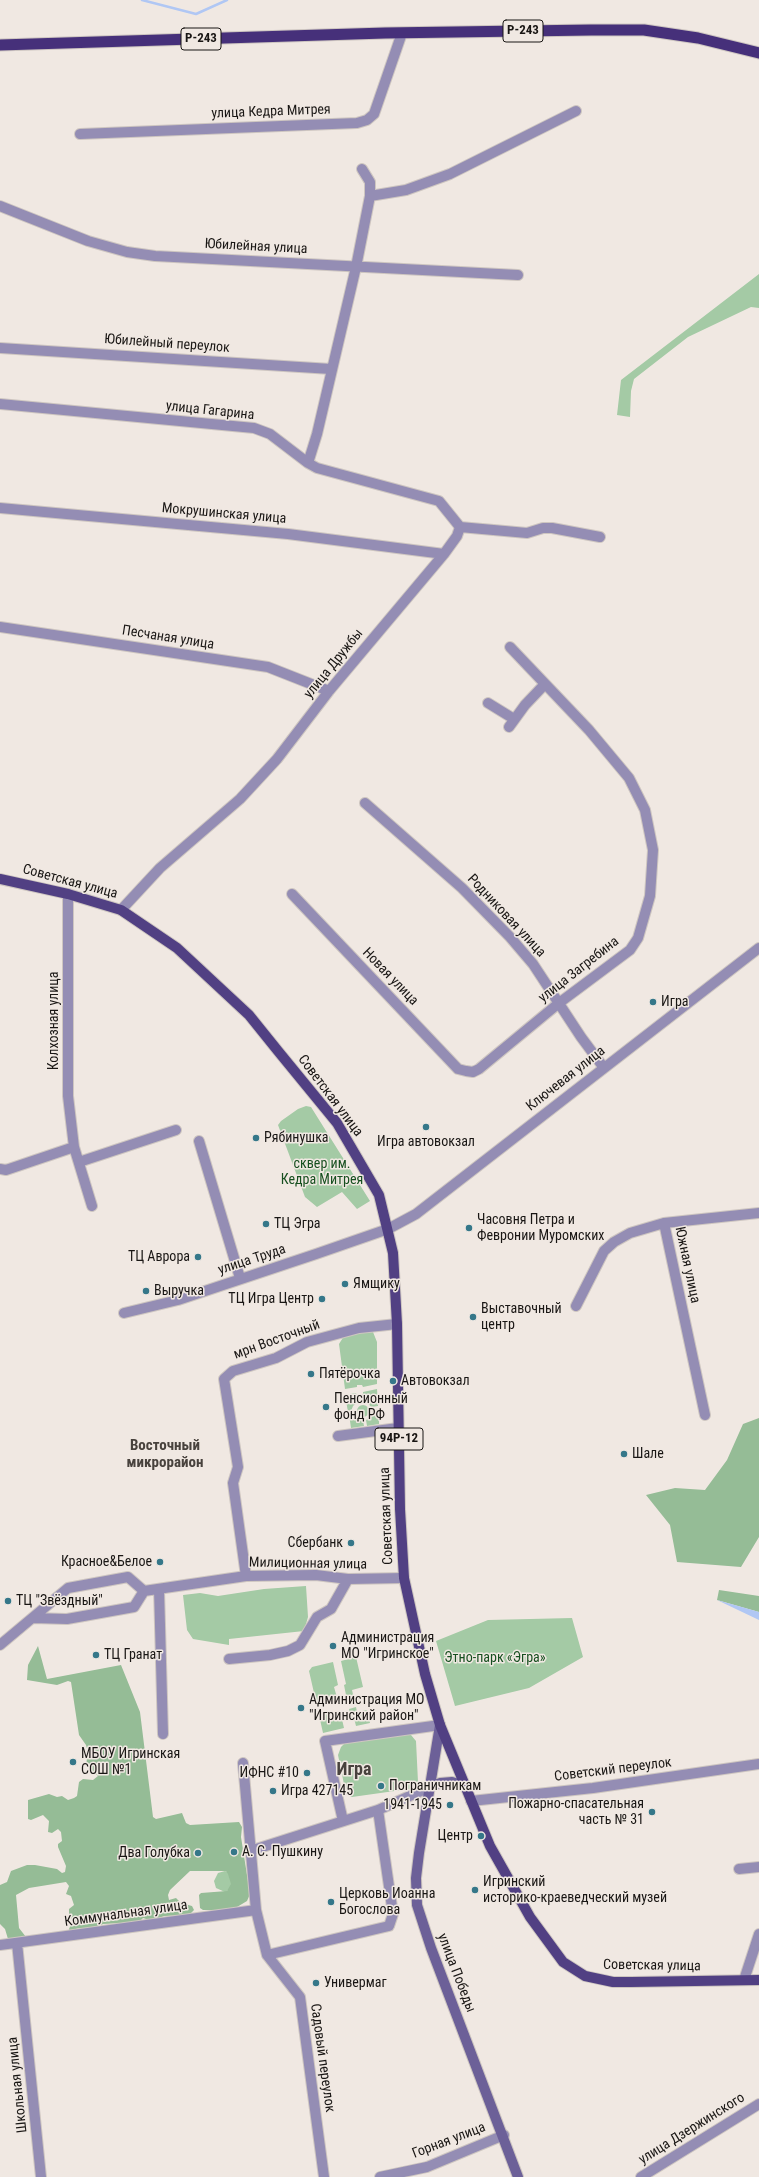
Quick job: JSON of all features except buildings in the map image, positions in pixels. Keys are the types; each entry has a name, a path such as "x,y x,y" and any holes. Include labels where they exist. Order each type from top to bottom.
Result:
{"highway":[{"name":"Р-243","path":"0,45 402,33 644,30 698,38 759,53"}],"main road":[{"name":"Советская улица","path":"0,879 68,894 121,910 177,948 249,1015 337,1124 379,1195 393,1253 397,1324 398,1428 404,1578 425,1674 440,1724 464,1786 490,1846 512,1888 554,1951 573,1970 586,1976 613,1982 759,1980"},
{"name":"улица Победы","path":"440,1724 428,1788 416,1878 417,1905 431,1948 504,2135 518,2177"},
{"path":"428,1788 440,1783 452,1782 464,1786"}],"street":[{"name":"улица Кедра Митрея","path":"80,134 357,124 367,120 374,114 402,33"},
{"path":"370,196 406,190 450,174 576,111"},
{"path":"308,463 317,434 356,267 370,196 370,182 362,169"},
{"name":"Юбилейная улица","path":"0,206 88,241 127,252 162,256 518,275"},
{"name":"Юбилейный переулок","path":"0,348 331,369"},
{"name":"улица Гагарина","path":"0,404 254,428 270,434 308,463 317,468 439,501 460,527"},
{"name":"Мокрушинская улица","path":"0,508 288,534 444,554"},
{"path":"460,527 528,533 543,528 552,528 600,537"},
{"name":"улица Дружбы","path":"121,910 160,868 240,799 277,759 329,691 444,554 458,536 460,527"},
{"name":"Песчаная улица","path":"0,626 268,668 329,691"},
{"name":"улица Загребина","path":"472,1072 479,1069 559,1003 630,950 638,938 650,896 653,850 645,810 630,778 589,730 510,647"},
{"path":"488,703 511,723 545,684"},
{"name":"Родниковая улица","path":"366,803 462,888 505,932 533,964 581,1037 604,1068"},
{"name":"Колхозная улица","path":"68,894 68,1096 74,1147 92,1206"},
{"name":"Новая улица","path":"292,894 458,1069 472,1072"},
{"name":"Ключевая улица","path":"388,1229 416,1214 759,948"},
{"path":"79,1162 176,1130"},
{"path":"199,1141 240,1278"},
{"path":"3,1169 74,1147"},
{"path":"664,1224 759,1213"},
{"name":"Южная улица","path":"576,1306 604,1251 614,1242 630,1233 664,1224 705,1415"},
{"name":"улица Труда","path":"124,1313 178,1300 388,1229"},
{"name":"мрн Восточный","path":"246,1576 233,1483 238,1467 224,1379 233,1371 276,1358 307,1342 360,1328 397,1324"},
{"path":"338,1436 398,1428"},
{"name":"Милиционная улица","path":"144,1591 246,1576 316,1575 348,1580 404,1578"},
{"path":"0,1645 68,1588 128,1577 144,1591 134,1607 67,1619 33,1618"},
{"path":"229,1659 270,1655 288,1651 300,1645 317,1617 331,1609 348,1580"},
{"path":"159,1589 163,1734"},
{"path":"343,1821 325,1741 440,1724"},
{"path":"243,1763 256,1910 267,1955 389,1926 393,1914 378,1810"},
{"name":"Советский переулок","path":"471,1801 599,1787 759,1764"},
{"path":"250,1851 378,1810 428,1788"},
{"path":"739,1869 759,1867"},
{"name":"Коммунальная улица","path":"0,1945 256,1910"},
{"path":"744,1980 759,1934"},
{"name":"Школьная улица","path":"18,1943 41,2177"},
{"name":"Садовый переулок","path":"267,1955 300,1996 324,2177"},
{"name":"улица Дзержинского","path":"641,2177 759,2104"},
{"name":"Горная улица","path":"380,2177 427,2167 504,2135"}],"green space":[{"path":"759,274 759,308 751,307 688,337 634,379 631,391 630,417 617,415 621,380"},
{"name":"сквер им. Кедра Митрея","path":"306,1106 311,1107 370,1201 357,1209 342,1192 317,1207 305,1197 278,1125 281,1121 298,1109"},
{"path":"369,1330 373,1332 377,1342 377,1384 363,1387 362,1385 357,1385 357,1387 345,1389 339,1344 344,1336"},
{"path":"377,1389 378,1406 371,1407 368,1403 361,1401 360,1395 363,1394 363,1392"},
{"path":"356,1393 358,1401 353,1406 351,1411 348,1412 345,1395"},
{"path":"365,1405 368,1406 368,1416 361,1417 358,1416 357,1409 358,1406"},
{"path":"379,1409 379,1424 367,1426 366,1420 371,1417 372,1411"},
{"path":"349,1414 352,1414 356,1420 363,1421 364,1426 351,1428"},
{"path":"759,1418 759,1537 741,1567 677,1562 670,1525 646,1495 675,1488 705,1490 727,1460 743,1424"},
{"path":"306,1586 308,1617 304,1631 229,1639 229,1645 193,1639 187,1630 183,1595 200,1593 218,1596 264,1589"},
{"path":"719,1590 759,1596 759,1612 717,1600"},
{"name":"Этно-парк «Эгра»","path":"572,1618 583,1657 529,1688 455,1706 436,1641 488,1620"},
{"path":"38,1646 47,1679 121,1665 140,1712 153,1817 156,1819 182,1813 186,1823 190,1825 239,1822 242,1827 241,1837 250,1894 247,1901 232,1910 203,1910 200,1908 199,1895 201,1893 227,1891 231,1884 228,1874 226,1871 190,1871 170,1890 168,1895 169,1900 176,1898 181,1903 192,1906 194,1910 189,1915 164,1916 153,1921 143,1918 139,1922 103,1924 94,1929 79,1928 70,1931 69,1929 73,1920 69,1916 69,1909 74,1905 71,1896 66,1894 69,1886 66,1882 29,1888 16,1895 19,1928 26,1937 8,1939 5,1929 0,1924 0,1885 7,1882 11,1871 27,1865 35,1865 57,1869 62,1873 65,1872 66,1866 58,1847 58,1844 62,1841 61,1832 58,1829 52,1833 48,1832 49,1821 43,1815 31,1820 28,1819 28,1800 49,1794 57,1797 62,1796 68,1800 74,1798 77,1796 79,1782 83,1779 93,1780 98,1776 86,1765 88,1752 86,1745 79,1735 71,1682 68,1681 57,1685 27,1680 28,1665"},
{"path":"356,1657 363,1687 352,1690 354,1699 347,1700 344,1685 346,1684 341,1661"},
{"path":"333,1662 338,1685 334,1687 338,1701 317,1706 309,1671 312,1667"},
{"path":"356,1707 357,1712 367,1710 370,1723 356,1726 354,1718 351,1718 349,1709"},
{"path":"340,1711 344,1728 323,1733 319,1715"},
{"path":"408,1734 411,1735 416,1741 418,1782 416,1788 352,1797 346,1794 338,1755 341,1747 345,1743"},
{"path":"225,1871 228,1872 235,1886 225,1892 216,1888 214,1881 218,1873"}],"water":[{"path":"717,1600 759,1612 759,1620"}],"waterway":[{"path":"142,0 196,14 227,0"}],"place":[{"name":"Игра","path":"653,1002"},
{"name":"Игра автовокзал","path":"426,1127"},
{"name":"Рябинушка","path":"256,1138"},
{"name":"ТЦ Эгра","path":"266,1224"},
{"name":"Часовня Петра и Февронии Муромских","path":"469,1228"},
{"name":"ТЦ Аврора","path":"198,1257"},
{"name":"Ямщику","path":"345,1284"},
{"name":"Выручка","path":"146,1291"},
{"name":"ТЦ Игра Центр","path":"322,1299"},
{"name":"Выставочный центр","path":"473,1317"},
{"name":"Пятёрочка","path":"311,1374"},
{"name":"Автовокзал","path":"393,1381"},
{"name":"Пенсионный фонд РФ","path":"326,1407"},
{"name":"Шале","path":"624,1454"},
{"name":"Сбербанк","path":"351,1543"},
{"name":"Красное&Белое","path":"160,1562"},
{"name":"ТЦ \"Звёздный\"","path":"8,1601"},
{"name":"Администрация МО \"Игринское\"","path":"333,1646"},
{"name":"ТЦ Гранат","path":"96,1655"},
{"name":"Администрация МО \"Игринский район\"","path":"301,1708"},
{"name":"МБОУ Игринская СОШ №1","path":"73,1762"},
{"name":"ИФНС #10","path":"307,1773"},
{"name":"Пограничникам","path":"381,1786"},
{"name":"Игра 427145","path":"273,1791"},
{"name":"1941-1945","path":"450,1805"},
{"name":"Пожарно-спасательная часть № 31","path":"652,1812"},
{"name":"Центр","path":"481,1836"},
{"name":"А. С. Пушкину","path":"234,1852"},
{"name":"Два Голубка","path":"198,1853"},
{"name":"Игринский историко-краеведческий музей","path":"475,1890"},
{"name":"Церковь Иоанна Богослова","path":"331,1902"},
{"name":"Универмаг","path":"316,1983"}],"district":[{"name":"Восточный микрорайон","path":"165,1454"},
{"name":"Игра","path":"354,1770"}]}
